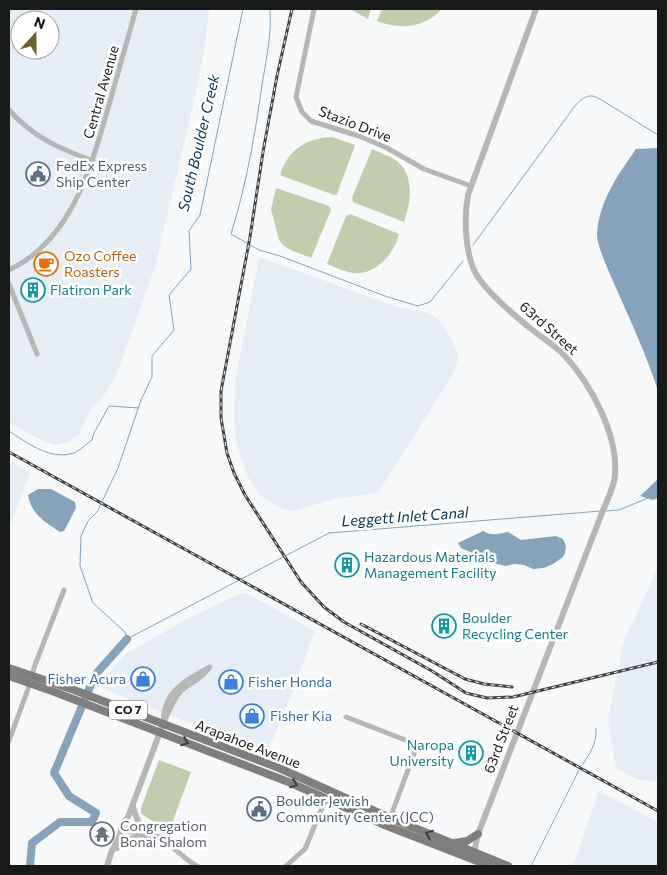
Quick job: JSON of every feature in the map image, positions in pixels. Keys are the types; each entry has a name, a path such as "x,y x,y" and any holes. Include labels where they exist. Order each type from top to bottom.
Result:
{"main road":[{"name":"Arapahoe Avenue","path":"9,668 31,679 301,778 388,822 473,860"},
{"name":"Arapahoe Avenue","path":"9,676 31,679"},
{"name":"Arapahoe Avenue","path":"162,728 326,798 388,822 452,843 473,860"},
{"path":"452,843 463,843 478,834"},
{"name":"CO 7","path":"473,860 490,866"},
{"name":"CO 7","path":"473,860 508,866"}],"street":[{"name":"Central Avenue","path":"9,270 34,255 47,242 76,200 93,161 136,9"},
{"name":"Stazio Drive","path":"314,9 296,97 302,112 311,121 359,136 388,148 424,169 471,186"},
{"name":"63rd Street","path":"473,860 478,834 614,480 613,446 604,418 594,397 564,355 509,310 488,289 474,270 470,256 466,203 536,9"},
{"path":"9,110 27,129 40,138 54,146 93,161"},
{"path":"9,284 37,354"},
{"path":"9,740 64,590"},
{"path":"108,866 122,824 126,820 176,696 202,676 210,667 181,684 173,692 163,715 162,728"},
{"path":"346,717 408,741 415,747 388,822"},
{"path":"286,866 305,849 326,798"},
{"path":"132,802 139,824 140,832 137,836"},
{"path":"126,820 132,819 144,830 159,837 197,866"},
{"path":"121,831 124,836 130,839"},
{"path":"108,866 123,840 144,835 159,837"}],"shaded area":[{"path":"9,9 209,9 206,39 197,88 155,267 116,376 101,400 91,410 79,435 68,442 56,445 43,441 9,423"},
{"path":"259,257 398,307 430,313 443,324 455,347 458,358 455,371 378,493 333,499 294,511 283,509 262,497 248,477 236,441 234,420 235,383"},
{"path":"9,460 30,473 9,528"},
{"path":"658,567 658,781 638,780 616,768 608,719 623,644"},
{"path":"241,593 248,594 315,631 292,693 269,748 266,751 158,711 101,687 113,667 127,653 189,618"},
{"path":"599,791 658,822 658,866 573,866"}],"green space":[{"path":"350,9 371,9 368,19"},
{"path":"382,9 442,9 420,24 394,26 377,21"},
{"path":"332,137 355,145 337,194 334,195 280,175 293,152 314,140"},
{"path":"372,149 397,161 407,174 410,198 404,222 353,202 352,198"},
{"path":"276,188 329,206 331,210 311,258 291,250 279,240 271,209"},
{"path":"350,214 399,234 397,242 388,256 370,271 362,273 347,272 327,264 346,216"},
{"path":"159,760 191,772 171,826 165,827 141,813 141,808"},
{"path":"131,823 137,829 131,835 125,829"}],"water":[{"path":"658,148 658,391 644,352 599,246 597,234 605,199 636,149"},
{"path":"658,479 658,498 653,500 640,496"},
{"path":"38,489 51,489 75,502 76,508 64,531 60,532 49,525 35,512 28,495"},
{"path":"483,531 492,534 508,532 521,540 556,536 563,539 566,546 565,553 563,557 544,568 533,569 524,565 514,564 506,566 497,564 461,548 458,543"}],"waterway":[{"name":"South Boulder Creek","path":"243,9 200,215 189,231 191,269 169,295 174,330 152,356 152,377 141,400 118,468 97,512 88,521 81,536 80,566 93,603 125,632 127,639 329,533 601,511"},
{"path":"270,9 268,47 253,141 246,179 231,234 259,250 280,256 385,296 418,306 430,302 463,261"},
{"path":"473,245 572,109 583,98 592,96 600,99 658,135"},
{"path":"9,431 46,452 62,455 70,454 92,440 109,406 139,408"},
{"name":"Leggett Inlet Canal","path":"605,511 619,510 648,498"},
{"name":"South Boulder Creek","path":"30,866 32,843 60,822 92,822 96,813 69,796 54,773 95,675 127,639"},
{"path":"582,765 594,743 596,728"},
{"path":"531,866 579,770"}],"railway":[{"path":"292,9 277,76 250,237 221,391 221,418 227,453 245,495 301,582 324,607 344,622 432,671 466,693 487,698 513,697 658,662"},
{"path":"9,452 658,811"},
{"path":"361,624 465,679 484,684 512,687"}],"place":[{"name":"FedEx Express Ship Center","path":"38,174"},
{"name":"Ozo Coffee Roasters","path":"46,264"},
{"name":"Flatiron Park","path":"33,290"},
{"name":"Hazardous Materials Management Facility","path":"347,565"},
{"name":"Boulder Recycling Center","path":"444,626"},
{"name":"Fisher Acura","path":"143,679"},
{"name":"Fisher Honda","path":"231,682"},
{"name":"Fisher Kia","path":"252,716"},
{"name":"Naropa University","path":"471,753"},
{"name":"Boulder Jewish Community Center (JCC)","path":"259,809"},
{"name":"Congregation Bonai Shalom","path":"102,834"}]}
